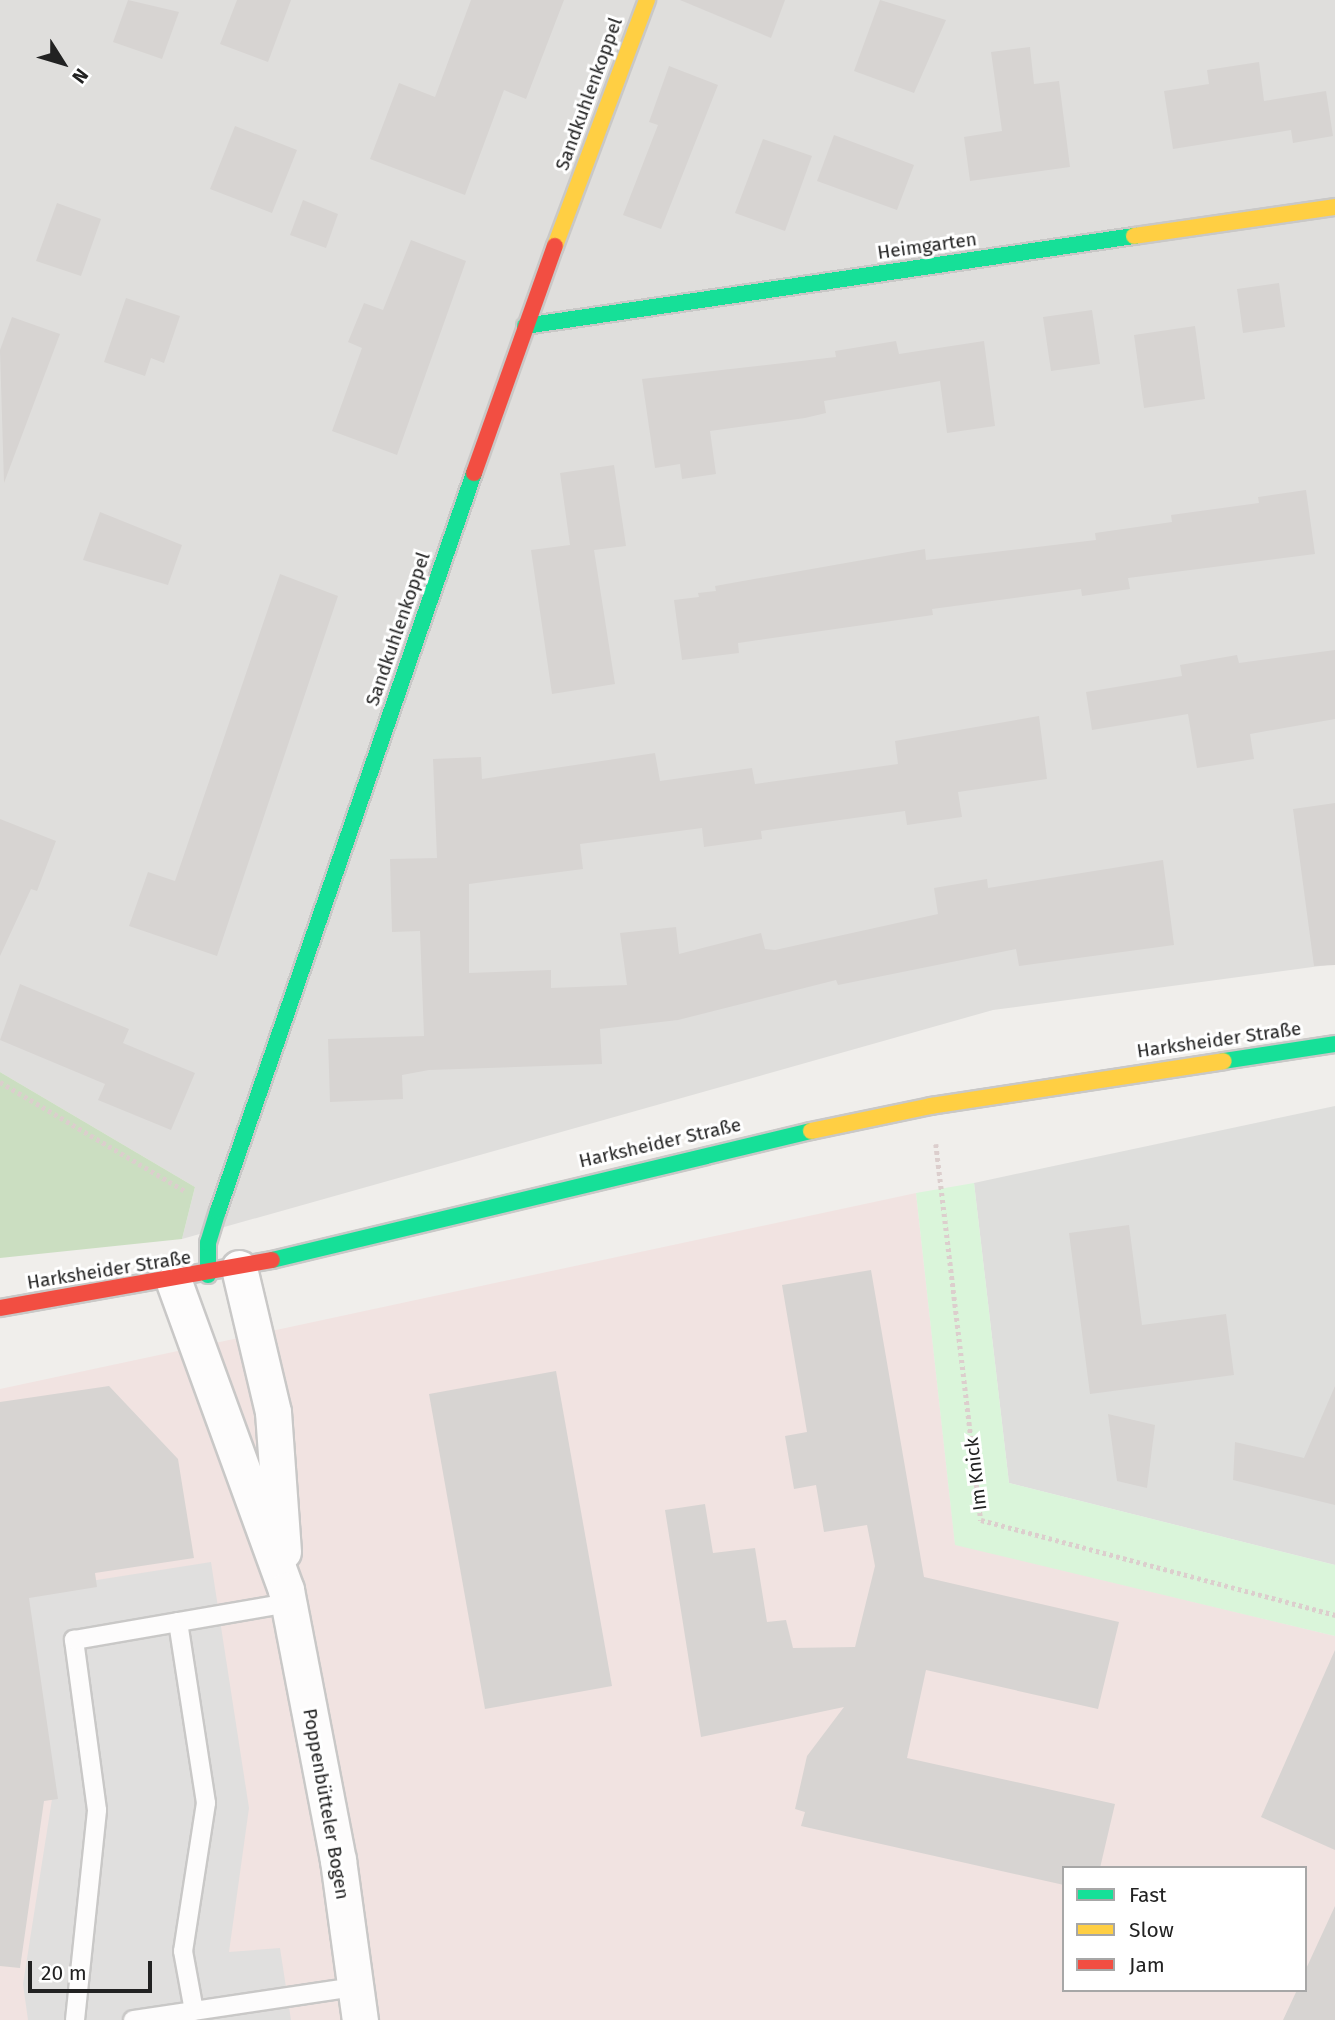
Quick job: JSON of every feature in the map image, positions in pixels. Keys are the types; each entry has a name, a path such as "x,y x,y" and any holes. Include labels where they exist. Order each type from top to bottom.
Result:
{"street":[{"name":"Sandkuhlenkoppel","path":"207,1275 208,1243 218,1211 525,326 647,0"},
{"name":"Heimgarten","path":"525,326 1335,207"},
{"name":"Harksheider Straße","path":"0,1308 207,1275 772,1139 931,1106 1335,1044"},
{"name":"Poppenbütteler Bogen","path":"207,1275 273,1412 288,1597"},
{"name":"Poppenbütteler Bogen","path":"207,1275 288,1597 338,1860 358,2003"}],"lane":[{"path":"75,2020 97,1810 74,1640 178,1622 288,1597"},
{"path":"178,1622 206,1803 183,1951 194,2011"},
{"path":"133,2020 194,2011 358,2003"}],"path":[{"path":"0,1082 218,1211"},
{"name":"Im Knick","path":"931,1106 981,1520 1335,1615"}],"shaded area":[{"path":"0,0 1335,0 1335,964 993,1010 182,1239 195,1187 0,1072"},
{"path":"1335,1106 1335,1565 1009,1483 974,1183"},
{"path":"916,1193 955,1544 1335,1636 1335,2020 0,2020 0,1389"},
{"path":"211,1562 249,1808 229,1952 280,1948 291,2020 28,2020 23,1984 52,1799 21,1592"}],"green space":[{"path":"0,1072 195,1187 182,1239 0,1258"},
{"path":"974,1183 1009,1483 1335,1565 1335,1636 955,1545 916,1193"}],"building":[{"path":"128,0 179,12 162,59 113,42"},
{"path":"237,0 291,0 268,62 220,44"},
{"path":"471,0 564,0 526,99 504,90 465,195 370,159 399,83 435,97"},
{"path":"680,0 785,0 771,38"},
{"path":"880,0 946,20 914,93 854,71"},
{"path":"1030,47 1034,84 1059,81 1070,167 970,181 964,137 1002,131 991,52"},
{"path":"1259,62 1264,101 1326,91 1333,136 1293,143 1291,130 1173,149 1164,91 1209,84 1207,70"},
{"path":"669,66 718,85 661,229 623,215 658,125 649,122"},
{"path":"235,126 297,150 272,213 210,189"},
{"path":"834,135 914,165 897,210 817,181"},
{"path":"763,139 812,156 785,231 735,213"},
{"path":"303,200 338,214 326,248 290,235"},
{"path":"57,203 101,219 81,276 36,261"},
{"path":"411,240 466,261 397,455 332,431 362,348 348,342 364,303 383,310"},
{"path":"1279,283 1285,327 1243,333 1237,289"},
{"path":"126,298 180,316 164,363 151,358 145,376 104,362"},
{"path":"1092,310 1100,364 1051,371 1043,317"},
{"path":"12,317 60,334 4,483 0,350"},
{"path":"1195,326 1205,399 1144,408 1134,335"},
{"path":"896,341 899,354 984,341 995,426 947,433 940,381 824,401 826,413 805,418 710,431 716,474 682,479 680,464 655,468 642,379 836,357 835,351"},
{"path":"614,465 626,546 594,550 615,684 552,694 531,550 570,545 560,473"},
{"path":"1306,490 1315,554 1128,578 1130,589 1082,596 1081,589 932,609 933,615 738,643 739,653 682,660 674,600 699,597 698,593 716,591 715,586 925,549 926,560 1096,540 1095,533 1172,522 1171,515 1259,503 1258,497"},
{"path":"100,512 182,545 168,585 83,560"},
{"path":"280,574 338,596 217,956 129,926 148,872 175,881"},
{"path":"1335,650 1335,719 1250,734 1254,759 1197,768 1188,714 1092,730 1086,692 1182,676 1180,665 1237,655 1239,663"},
{"path":"1039,716 1047,779 958,792 962,817 907,825 905,811 761,831 762,839 704,847 702,828 580,844 583,869 469,884 469,973 551,970 551,988 627,985 620,933 676,927 679,954 761,933 765,949 775,950 938,914 934,888 987,879 988,888 1163,860 1174,945 1019,966 1016,949 838,985 836,980 678,1020 600,1029 602,1064 429,1070 402,1075 403,1099 330,1102 328,1039 424,1036 420,931 392,932 390,859 437,858 433,759 481,757 482,779 655,753 660,781 752,768 755,784 898,764 895,741"},
{"path":"1335,803 1335,965 1314,966 1293,809"},
{"path":"0,819 56,841 37,891 31,889 0,956"},
{"path":"20,984 129,1029 123,1043 195,1073 171,1130 98,1100 105,1084 0,1040"},
{"path":"1129,1225 1142,1325 1226,1314 1234,1375 1090,1394 1069,1233"},
{"path":"871,1270 924,1577 1119,1622 1098,1709 926,1670 907,1758 1115,1804 1100,1866 1062,1866 1062,1885 801,1826 805,1812 795,1809 807,1756 844,1707 701,1737 665,1510 705,1504 713,1553 755,1548 767,1622 786,1620 793,1648 855,1647 875,1566 867,1525 824,1532 816,1485 794,1489 785,1436 807,1432 782,1285"},
{"path":"556,1371 612,1686 485,1709 429,1394"},
{"path":"109,1386 178,1459 194,1558 95,1573 97,1587 29,1598 58,1799 44,1801 20,1968 0,1966 0,1402"},
{"path":"1335,1386 1335,1505 1233,1480 1235,1442 1304,1458"},
{"path":"1108,1414 1155,1425 1147,1488 1117,1481"},
{"path":"1335,1650 1335,1850 1261,1817"},
{"path":"1335,1906 1335,2020 1283,2020 1296,1992 1307,1992 1307,1967"}],"traffic: fast":[{"path":"525,326 1134,236"},
{"path":"208,1275 208,1243 218,1211 474,473"},
{"path":"1224,1061 1335,1044"},
{"path":"272,1260 811,1131"}],"traffic: slow":[{"path":"555,246 647,0"},
{"path":"1134,236 1335,207"},
{"path":"811,1131 931,1106 1224,1061"}],"traffic: jam":[{"path":"474,473 555,246"},
{"path":"0,1308 272,1260"}]}
